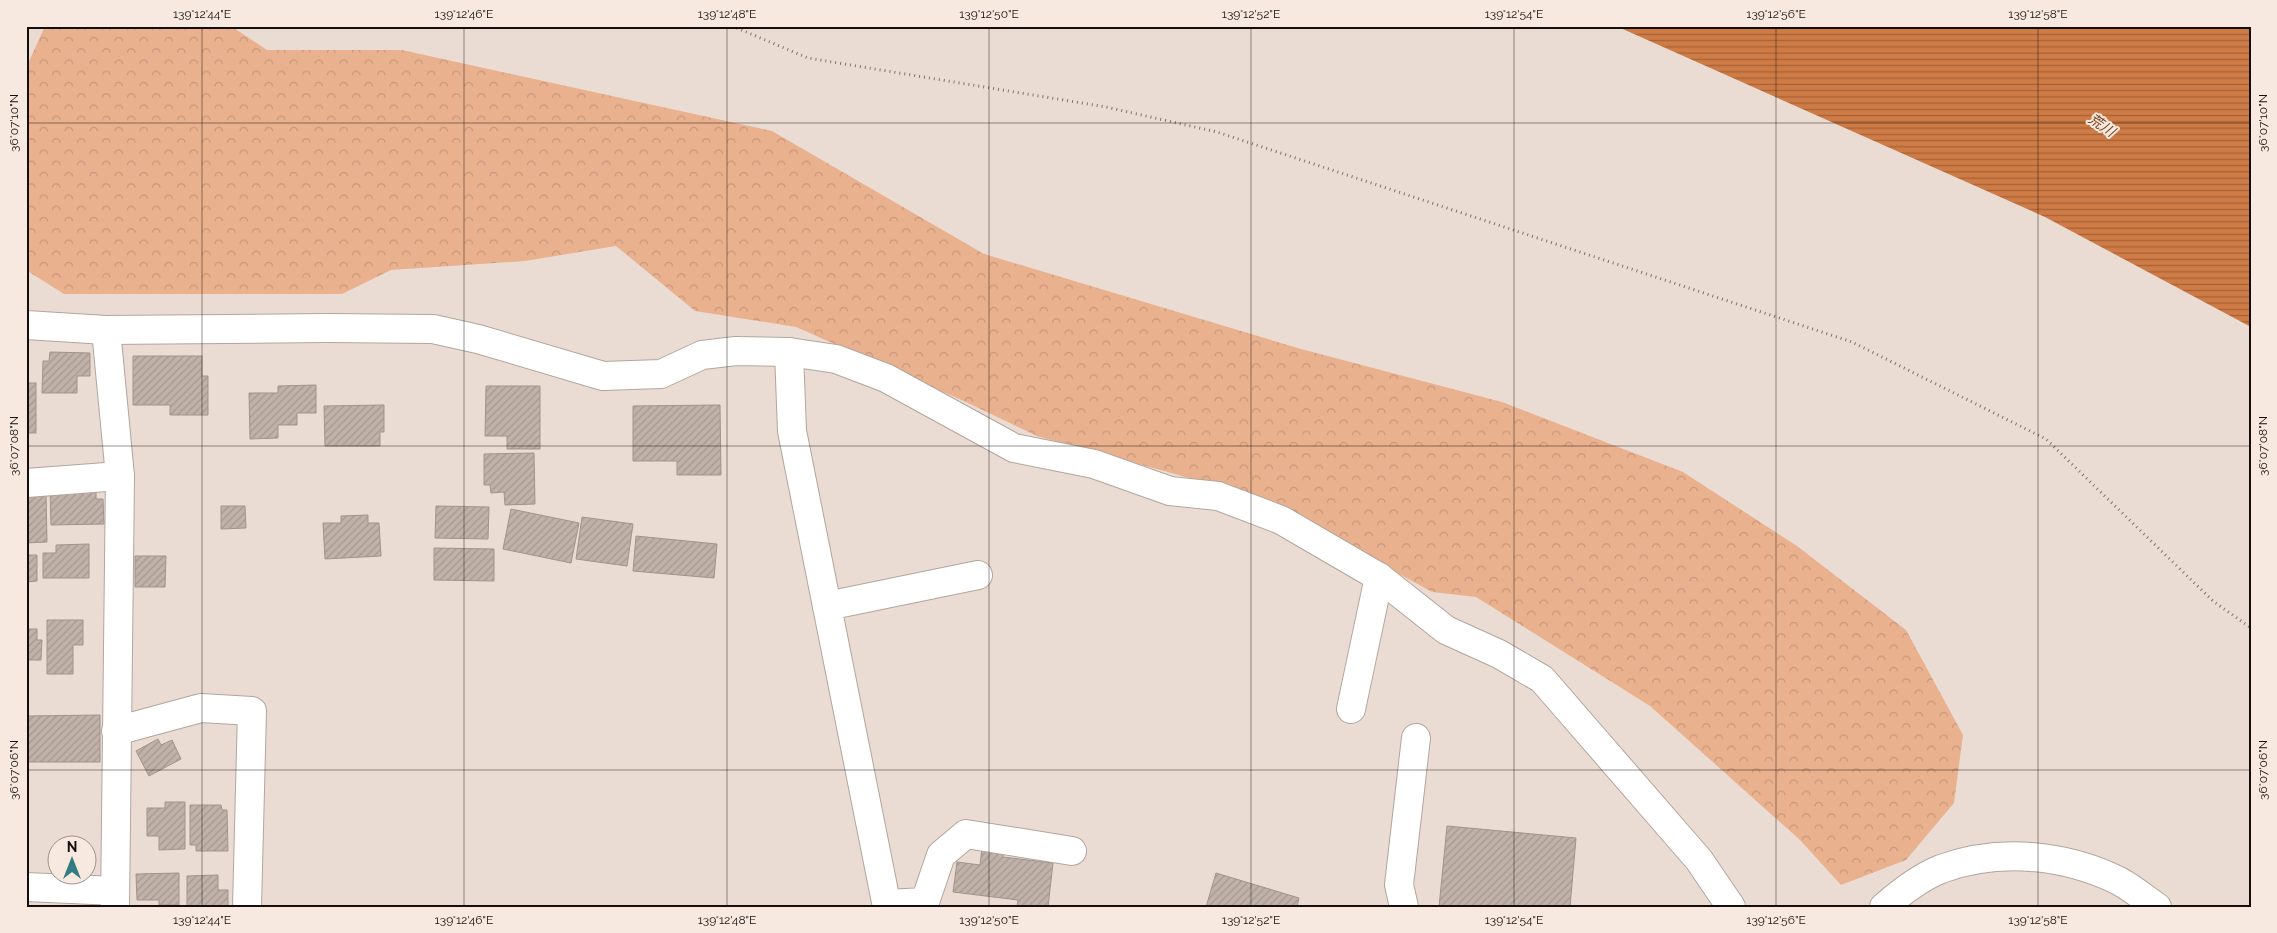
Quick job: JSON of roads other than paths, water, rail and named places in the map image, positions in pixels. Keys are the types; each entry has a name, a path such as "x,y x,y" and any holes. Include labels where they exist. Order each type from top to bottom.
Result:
{"street":[{"path":"26,325 106,330 433,329 478,339 603,376 661,374 702,355 736,351 789,352 836,359 886,378 1014,448 1094,464 1170,491 1218,496 1281,520 1379,577 1446,630 1499,654 1542,679 1699,860 1732,907"},
{"path":"26,887 115,899 120,476 106,330"},
{"path":"789,352 792,431 887,905 927,904 941,855 966,834 1072,851"},
{"path":"26,482 120,476"},
{"path":"827,606 978,575"},
{"path":"1351,709 1379,577"},
{"path":"116,731 201,708 252,710 247,907"},
{"path":"1404,907 1399,885 1416,738"},
{"path":"1884,907 1899,894 1940,869 1986,858 2031,856 2070,862 2119,882 2157,907"}],"water":[{"name":"荒川","path":"1616,26 2251,26 2251,327 2045,217"}]}
